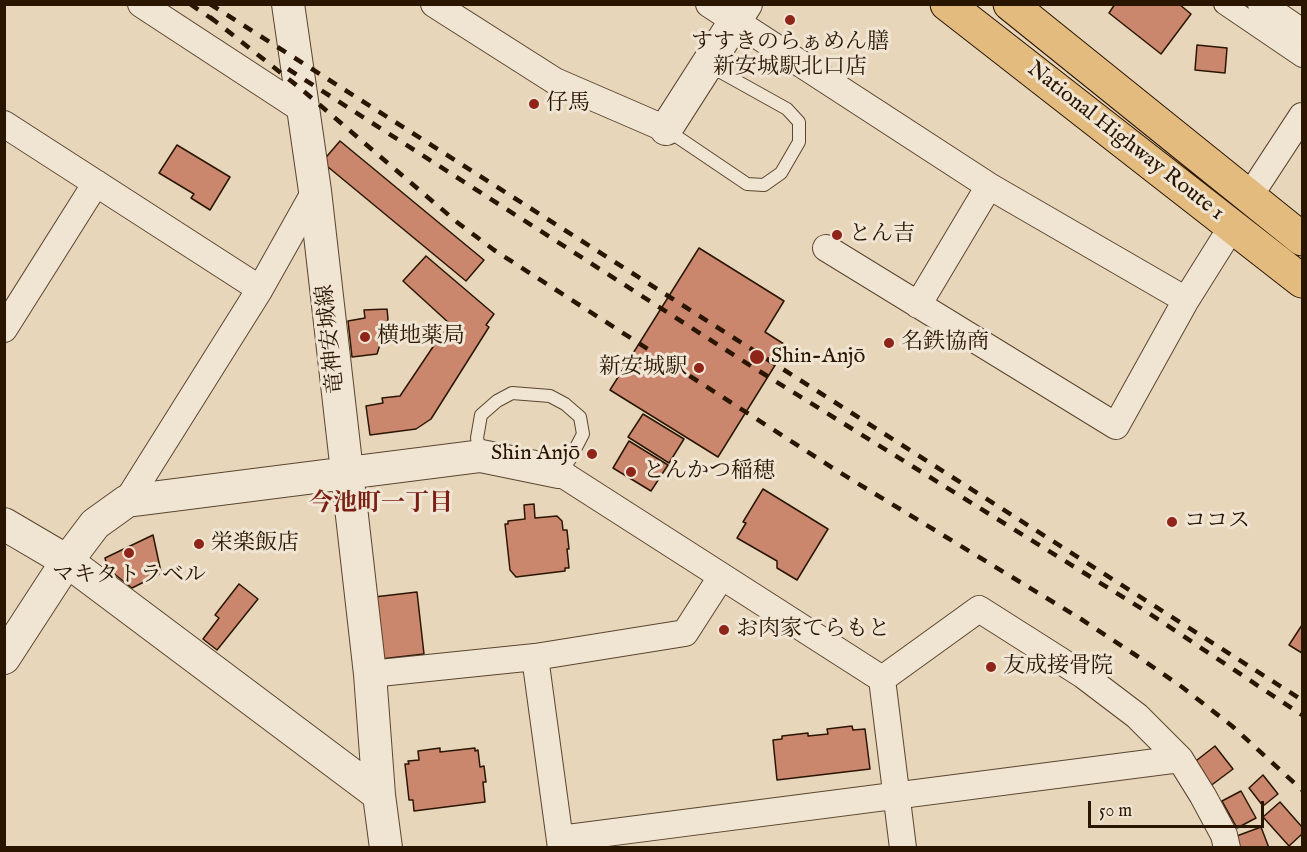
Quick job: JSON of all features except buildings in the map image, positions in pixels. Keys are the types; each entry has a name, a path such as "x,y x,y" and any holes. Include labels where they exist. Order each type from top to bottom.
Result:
{"highway":[{"name":"National Highway Route 1","path":"947,4 1302,281"},
{"name":"National Highway Route 1","path":"1010,4 1302,239"}],"street":[{"path":"141,4 303,110"},
{"name":"竜神安城線","path":"288,4 315,191 370,674 379,795 386,848"},
{"path":"434,4 555,81 666,129 741,13"},
{"path":"709,4 741,13 989,186 1186,300"},
{"path":"1224,4 1302,57"},
{"path":"1261,4 1302,32"},
{"path":"1249,197 1302,117"},
{"path":"4,124 260,289"},
{"path":"4,329 96,183"},
{"path":"918,305 989,186"},
{"path":"4,658 67,561 95,524 127,501 260,289 315,191"},
{"path":"825,248 1116,426 1186,300 1233,225"},
{"path":"127,501 481,456 559,472 882,679"},
{"path":"4,524 67,561 379,795"},
{"path":"370,674 535,657 685,633 722,578"},
{"path":"882,679 979,609 1083,675 1137,716 1180,759 1203,796 1224,836 1227,848"},
{"path":"535,657 560,843 1180,759"},
{"path":"882,679 903,848"}],"lane":[{"path":"666,129 747,184 765,185 781,173 800,142 799,122 787,109 708,64"},
{"path":"481,456 477,438 481,416 497,401 512,393 550,396 565,404 580,417 583,434 570,459 559,472"}],"railway":[{"path":"190,4 215,21"},
{"path":"210,4 1302,700"},
{"path":"210,17 300,88 458,223 494,250 839,472 1081,619 1134,654 1182,687 1232,726 1302,790"},
{"path":"288,69 751,366 1147,612 1302,715"}],"place":[{"name":"すすきのらぁめん膳 新安城駅北口店","path":"790,20"},
{"name":"仔馬","path":"534,104"},
{"name":"とん吉","path":"837,235"},
{"name":"横地薬局","path":"365,337"},
{"name":"名鉄協商","path":"889,343"},
{"name":"Shin-Anjō","path":"757,357"},
{"name":"新安城駅","path":"699,368"},
{"name":"Shin Anjō","path":"592,454"},
{"name":"とんかつ稲穂","path":"631,472"},
{"name":"ココス","path":"1172,522"},
{"name":"栄楽飯店","path":"199,544"},
{"name":"マキタトラベル","path":"129,553"},
{"name":"お肉家てらもと","path":"724,630"},
{"name":"友成接骨院","path":"991,667"}],"district":[{"name":"今池町一丁目","path":"381,505"}]}
